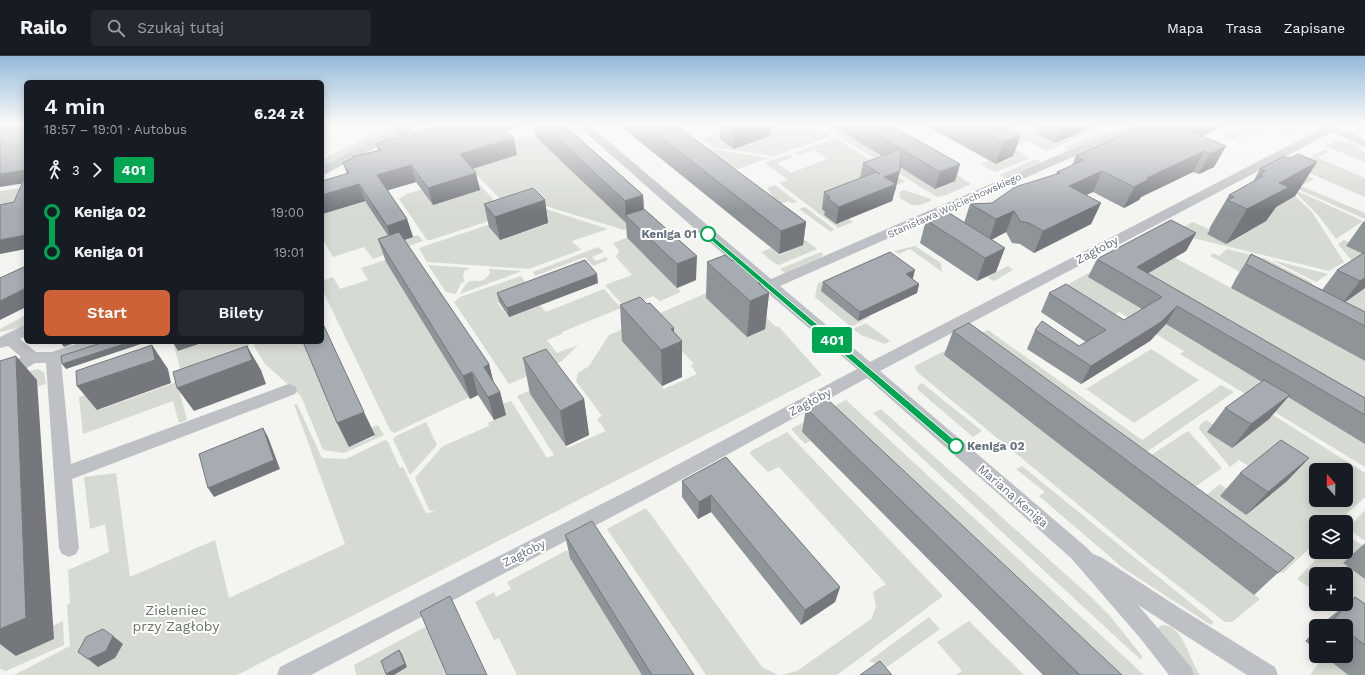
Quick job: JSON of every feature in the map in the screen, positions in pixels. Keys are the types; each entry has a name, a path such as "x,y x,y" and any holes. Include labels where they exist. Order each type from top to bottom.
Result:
{"street":[{"path":"324,171 358,153"},
{"name":"Mariana Keniga","path":"618,153 768,286 868,370 1078,552 1170,614 1267,675"},
{"name":"Stanisława Wojciechowskiego","path":"768,286 1073,153"},
{"name":"Zagłoby","path":"288,675 650,488 868,370 1277,153"},
{"path":"24,330 5,341 32,358"},
{"path":"0,377 32,358 53,357 93,344"},
{"path":"53,357 69,548"},
{"path":"63,475 289,390"},
{"name":"Mariana Keniga","path":"1078,552 1148,631 1183,675"},
{"path":"1148,631 1151,621 1170,614"}],"green space":[{"path":"336,153 350,153 324,167 324,159"},
{"path":"516,153 575,153 633,227 624,230 539,204 513,212 471,169 518,155"},
{"path":"681,153 766,210 817,249 779,265 774,263 761,252 771,248 780,255 802,245"},
{"path":"699,153 735,153 769,158 729,172"},
{"path":"753,153 783,153 774,156"},
{"path":"794,153 804,153 798,155"},
{"path":"817,153 859,153 906,182 822,209 827,214 825,216 839,222 849,219 853,222 838,228 779,183 788,180 765,163 789,154 793,157 777,163 791,173 827,159"},
{"path":"866,153 877,153 937,189 954,181 954,173 971,184 946,195 937,197"},
{"path":"1006,153 1021,153 1029,157 1028,159 996,172 980,164 990,160 998,164 1014,157"},
{"path":"1318,153 1326,153 1318,158 1365,178 1365,197 1293,166"},
{"path":"1342,153 1365,153 1365,162"},
{"path":"1036,159 1041,162 1004,178 1000,175"},
{"path":"1293,170 1314,179 1301,186 1365,213 1365,219 1273,178"},
{"path":"471,175 507,215 427,240 399,199 406,194 444,183 447,187 425,194 433,205 480,190 472,179"},
{"path":"381,180 390,193 365,201 392,243 418,235 423,241 373,259 364,247 333,257 324,241 324,213"},
{"path":"775,185 797,202 792,203 788,201 778,205 767,188"},
{"path":"20,188 24,191 24,195 0,218 0,191"},
{"path":"1291,188 1363,221 1336,239 1318,215"},
{"path":"904,190 931,199 931,201 918,205 908,203 900,198 899,192"},
{"path":"1295,196 1312,212 1344,262 1329,271 1172,233 1193,222 1213,231 1257,217"},
{"path":"539,207 608,229 572,241 581,250 528,269 427,262 419,248 509,218 490,228 500,240 548,224 538,211"},
{"path":"805,207 834,229 831,232 799,209"},
{"path":"626,238 681,292 660,301 653,296 625,308 605,285 632,275 616,257 619,251 613,243"},
{"path":"1344,240 1350,243 1346,246 1365,255 1353,262 1338,244"},
{"path":"1150,244 1365,361 1365,416 1116,258 1149,272 1156,268"},
{"path":"915,246 941,263 942,272 910,249 899,254 894,251"},
{"path":"598,247 604,252 592,257 596,261 606,257 608,260 593,266 585,257 535,276 533,272"},
{"path":"1227,249 1264,258 1313,283 1289,298 1210,256 1213,253 1219,256"},
{"path":"821,252 823,255 821,257 785,273 780,269"},
{"path":"872,259 882,260 858,321 868,316 870,317 851,327 815,297 818,283"},
{"path":"385,260 470,397 394,433 390,430 324,293 324,280 333,277 340,289 368,280 361,268"},
{"path":"1272,260 1328,274 1316,282"},
{"path":"428,265 470,268 464,271 463,276 465,281 461,283 456,294 446,292"},
{"path":"1008,266 1013,270 994,281 987,277"},
{"path":"1101,266 1365,444 1365,467 1180,354 1184,351 1119,312 1115,314 1067,285"},
{"path":"489,269 522,271 460,294 470,281 484,280 490,273"},
{"path":"521,276 531,290 497,303 509,317 540,305 546,312 604,289 621,308 562,332 562,334 547,340 557,353 578,345 562,361 509,384 454,302 460,297"},
{"name":"Zieleniec przy Zagłoby","path":"727,284 758,322 767,318 776,327 778,326 822,375 237,675 14,675 70,646 67,605 70,603 68,570 109,552 105,524 90,529 84,477 116,473 130,577 215,540 229,598 345,544 294,404 297,404 322,458 346,459 385,440 388,442 400,468 403,467 426,513 435,512 429,510 415,478 443,446 489,426 488,423 505,415 500,405 511,401 547,458 554,455 517,396 557,379 530,394 567,448 606,431 597,419 602,416 576,381 578,373 589,366 609,335 642,321 623,341 664,389 697,374 691,366 694,364 658,325 658,314"},
{"path":"1317,287 1325,290 1365,288 1365,337 1296,301"},
{"path":"24,316 24,325 0,332 0,329"},
{"path":"866,323 890,341 885,344 861,335 853,329"},
{"path":"988,330 1142,440 1221,385 1234,392 1132,462 1028,366 1005,349 994,355 973,337"},
{"path":"962,342 944,355 1260,599 1232,622 1225,622 1150,564 916,371 915,366"},
{"path":"174,344 177,344 179,351 200,344 249,344 239,369 185,387"},
{"path":"254,344 306,344 351,446 374,437 370,428 378,425 384,435 344,453 323,450 301,396 265,364 254,346"},
{"path":"1151,349 1199,380 1134,423 1086,389"},
{"path":"37,369 44,372 46,384 38,386 37,379 9,389 16,656 54,639 52,626 63,621 64,645 6,671 0,669 0,386 20,374"},
{"path":"177,382 187,420 179,423 173,401 83,434 79,397 106,388 97,395 99,410"},
{"path":"922,383 982,431 973,437 918,390 917,387"},
{"path":"1243,396 1349,463 1309,463 1309,507 1353,507 1353,465 1365,473 1365,497 1346,515 1309,515 1309,549 1283,573 1280,572 1193,506 1220,484 1228,490 1253,469 1239,460 1230,467 1199,429 1200,425 1206,420 1215,426"},
{"path":"846,400 1144,675 1084,675 821,422 802,432 810,441 805,444 791,429"},
{"path":"881,409 1091,597 1110,616 1142,656 1141,660 873,413"},
{"path":"426,422 437,445 410,475 393,439 396,436"},
{"path":"1188,431 1222,468 1183,495 1139,463"},
{"path":"787,432 943,596 837,675 782,675 797,671 871,619 876,607 873,592 886,584 779,467 768,472 750,454 751,451"},
{"path":"1022,466 1214,622 1211,625 1123,568 1039,496 1045,492 1016,469"},
{"path":"646,508 762,667 778,675 706,675 607,529"},
{"path":"1365,510 1365,541 1353,532 1353,523"},
{"path":"1353,539 1365,547 1365,625 1344,611 1353,611 1353,567 1309,567 1309,587 1297,579 1316,559 1353,559"},
{"path":"567,550 644,675 517,675 499,638 494,640 475,602 494,592 496,597 511,589 507,582"},
{"path":"929,617 940,629 887,667 869,661"},
{"path":"969,621 1024,675 955,675 962,671 937,642"},
{"path":"429,625 450,675 356,675 354,665"},
{"path":"1162,625 1169,626 1180,636 1200,675 1192,675 1159,634 1158,628"},
{"path":"1319,663 1333,663 1348,675 1310,675"}],"building":[{"path":"0,153 24,153 24,170 0,174"},
{"path":"369,153 464,153 460,154 476,173 428,188 411,165 377,175 407,219 387,226 359,184 324,194 324,180 349,173 343,163 353,158 352,157"},
{"path":"573,153 596,153 643,195 625,201"},
{"path":"681,153 713,153 806,222 781,231"},
{"path":"890,153 901,153 900,171 884,177 896,184 839,207 827,198 830,197 824,192 876,172 880,174 863,163"},
{"path":"907,153 940,153 960,164 940,172"},
{"path":"1083,153 1200,153 1147,178 1149,179 1134,187 1102,171 1069,186 1101,203 1043,231 1029,223 1020,221 1014,211 996,219 970,204 992,203 1015,187 1060,173 1057,172 1084,160 1076,156"},
{"path":"1298,154 1317,162 1279,183 1289,187 1247,209 1227,200 1234,197 1229,195 1263,176 1260,174 1265,171 1260,169 1282,157 1290,158"},
{"path":"24,179 24,235 0,240 0,205 14,202"},
{"path":"533,188 545,200 495,217 484,204"},
{"path":"644,209 697,256 677,264 625,215"},
{"path":"946,211 1005,248 985,258 926,220"},
{"path":"1171,220 1196,233 1137,267 1365,398 1365,415 1177,306 1161,322 1091,366 1035,330 1042,321 1079,346 1106,330 1049,293 1066,284 1124,320 1162,297 1097,259"},
{"path":"399,232 489,364 484,367 500,392 488,397 472,372 463,376 378,239"},
{"path":"890,252 915,270 906,274 919,284 860,312 823,282"},
{"path":"1365,252 1365,278 1360,281 1337,270"},
{"path":"1251,254 1365,312 1365,326 1246,264"},
{"path":"725,255 732,261 735,260 761,282 758,283 769,293 750,301 707,262"},
{"path":"585,260 597,274 507,308 497,293"},
{"path":"24,267 24,289 0,301 0,278"},
{"path":"640,297 647,304 650,303 674,328 671,329 682,341 661,350 620,305"},
{"path":"969,323 1294,558 1278,573 953,331"},
{"path":"324,326 364,412 337,423 304,344 324,344"},
{"path":"98,344 124,344 62,364 61,356"},
{"path":"152,345 155,360 77,386 76,371"},
{"path":"247,346 252,360 177,388 173,372"},
{"path":"546,349 584,399 560,411 523,358"},
{"path":"16,356 26,618 0,629 0,361"},
{"path":"1264,380 1290,395 1251,424 1225,408"},
{"path":"826,398 1122,675 1080,675 806,408"},
{"path":"263,428 274,460 208,488 199,454"},
{"path":"1281,440 1309,458 1268,492 1240,473"},
{"path":"726,457 840,587 805,610 711,495 699,502 682,481"},
{"path":"592,521 694,675 652,675 565,535"},
{"path":"450,596 487,675 447,675 420,612"},
{"path":"1355,597 1365,604 1365,645 1353,636 1353,619 1334,619 1342,611 1353,611 1353,599"},
{"path":"103,629 113,636 106,651 88,659 78,652 86,637"},
{"path":"399,650 405,664 386,674 381,661"},
{"path":"880,661 892,675 860,675"}],"bus line":[{"name":"401","path":"708,234 956,446"}],"place":[{"name":"Keniga 01","path":"708,234"},
{"name":"Keniga 02","path":"956,446"}]}
